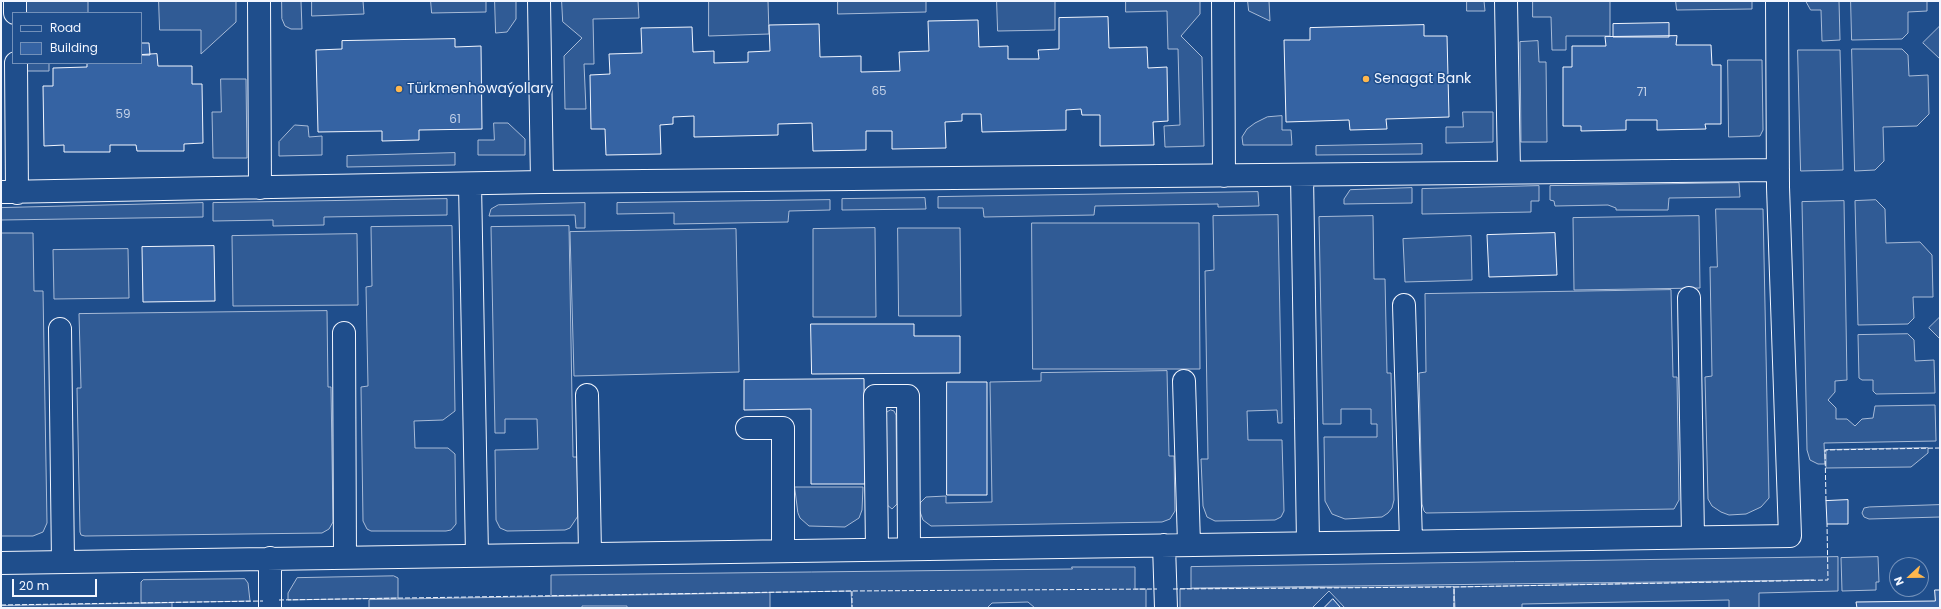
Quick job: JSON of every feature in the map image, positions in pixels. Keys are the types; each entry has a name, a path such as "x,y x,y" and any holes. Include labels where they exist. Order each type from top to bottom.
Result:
{"street":[{"path":"15,1 15,12"},
{"path":"259,1 260,188"},
{"path":"538,1 542,182"},
{"path":"1223,1 1224,176"},
{"path":"1506,1 1509,171"},
{"path":"1,563 1790,536 1778,170 1777,1"},
{"path":"16,64 9,192 542,182 1224,176 1509,171 1778,170"},
{"path":"1302,175 1308,543"},
{"path":"470,184 477,555"},
{"path":"1689,298 1693,537"},
{"path":"1404,305 1411,541"},
{"path":"60,329 63,562"},
{"path":"344,333 345,557"},
{"path":"1184,382 1189,544"},
{"path":"587,395 590,553"},
{"path":"877,549 876,396 908,396 909,549"},
{"path":"747,428 783,428 783,550"},
{"path":"1164,545 1166,608"},
{"path":"270,558 270,608"}],"shaded area":[{"path":"25,1 88,1 88,12 25,12"},
{"path":"159,1 236,1 236,22 201,54 201,30 160,30"},
{"path":"282,1 301,1 302,29 291,29 285,26 282,19"},
{"path":"312,1 363,1 364,14 312,16"},
{"path":"431,1 486,1 486,12 432,13"},
{"path":"495,1 516,1 516,19 507,32 496,33"},
{"path":"562,1 638,1 639,18 593,19 594,64 584,64 586,109 565,109 564,56 582,38 563,22"},
{"path":"709,1 768,1 769,34 709,36"},
{"path":"838,1 926,1 926,12 838,14"},
{"path":"997,1 1055,1 1055,30 998,31"},
{"path":"1126,1 1200,1 1200,14 1181,36 1202,57 1204,146 1165,147 1164,126 1180,125 1178,49 1168,49 1167,11 1126,12"},
{"path":"1248,1 1269,1 1270,21 1249,11"},
{"path":"1467,1 1484,1 1485,11 1467,11"},
{"path":"1533,1 1610,1 1610,36 1566,36 1566,50 1552,50 1551,17 1533,17"},
{"path":"1676,1 1752,1 1752,9 1677,10"},
{"path":"1806,1 1839,1 1840,40 1822,41 1821,10 1811,10"},
{"path":"1851,1 1927,1 1927,11 1908,12 1908,33 1902,39 1852,40"},
{"path":"1940,26 1940,59 1923,43"},
{"path":"1538,41 1539,62 1546,62 1547,142 1521,142 1520,42"},
{"path":"1852,49 1902,49 1908,55 1909,76 1928,75 1929,114 1917,126 1883,127 1884,161 1875,170 1855,171"},
{"path":"1798,50 1840,50 1843,170 1801,171"},
{"path":"1728,60 1762,60 1763,130 1760,136 1729,137"},
{"path":"25,64 49,64 49,71 25,71"},
{"path":"221,79 246,79 247,158 213,158 212,112 221,112"},
{"path":"1463,112 1493,112 1493,142 1446,143 1446,127 1463,127"},
{"path":"1282,116 1282,130 1291,130 1292,145 1243,145 1242,137 1247,129 1255,123 1267,117"},
{"path":"494,123 508,123 525,139 525,155 478,155 478,140 494,140"},
{"path":"295,125 308,126 309,137 322,136 322,155 279,156 279,142"},
{"path":"1422,144 1422,154 1316,155 1316,146"},
{"path":"455,153 455,165 347,167 347,156"},
{"path":"1739,183 1740,197 1669,198 1668,210 1616,210 1616,208 1608,205 1555,206 1554,201 1550,200 1550,186"},
{"path":"1539,186 1539,201 1531,201 1531,212 1422,214 1422,189"},
{"path":"1412,188 1412,203 1344,204 1344,199 1350,190"},
{"path":"1258,192 1259,206 1218,207 1218,204 1095,206 1094,215 984,217 983,208 938,208 938,197"},
{"path":"925,198 926,209 842,210 842,199"},
{"path":"447,199 447,215 324,217 324,225 273,226 273,220 213,221 213,203"},
{"path":"830,200 830,210 789,211 788,222 674,224 674,213 617,214 617,203"},
{"path":"1876,200 1885,209 1886,243 1920,242 1932,255 1933,297 1913,297 1914,318 1908,324 1858,325 1855,201"},
{"path":"1844,201 1847,380 1835,381 1835,392 1828,400 1836,408 1836,419 1847,419 1855,426 1862,419 1873,418 1875,406 1935,405 1936,441 1824,443 1825,464 1818,464 1810,460 1807,450 1802,202"},
{"path":"203,203 203,217 1,220 1,208"},
{"path":"585,203 585,228 576,228 575,215 489,216 491,209 498,205"},
{"path":"1716,209 1763,209 1769,498 1761,507 1746,514 1729,515 1721,512 1712,506 1708,499 1705,377 1712,376 1710,267 1717,267"},
{"path":"1278,215 1282,423 1278,423 1277,410 1247,411 1248,440 1282,440 1284,511 1281,517 1275,520 1215,521 1207,517 1203,506 1201,459 1208,459 1205,271 1214,270 1213,216"},
{"path":"1373,216 1374,279 1385,279 1387,373 1391,373 1394,500 1392,508 1382,517 1345,519 1332,514 1325,501 1324,437 1377,437 1377,424 1371,424 1371,409 1341,409 1341,424 1323,424 1319,217"},
{"path":"1699,216 1700,288 1574,290 1573,218"},
{"path":"1032,223 1199,223 1200,369 1033,369"},
{"path":"452,226 455,411 443,420 414,421 415,448 448,448 455,454 456,524 451,530 446,531 371,531 367,529 363,521 361,387 368,386 366,287 372,286 371,227"},
{"path":"569,226 573,457 577,457 578,516 570,528 565,530 507,531 500,528 496,520 495,450 538,449 537,419 505,419 505,433 495,433 491,227"},
{"path":"875,228 876,317 813,317 813,229"},
{"path":"898,228 960,228 961,316 899,316"},
{"path":"736,229 739,372 574,376 570,232"},
{"path":"1,233 33,233 34,291 43,291 47,523 43,532 33,536 1,536"},
{"path":"357,234 358,305 233,306 232,236"},
{"path":"1471,236 1472,280 1405,282 1403,239"},
{"path":"128,249 129,298 54,299 53,250"},
{"path":"1671,290 1673,377 1677,377 1679,500 1674,509 1426,513 1424,511 1422,504 1419,373 1426,372 1425,294"},
{"path":"327,311 328,387 331,387 333,522 329,529 322,533 81,535 77,388 81,388 79,314"},
{"path":"1940,317 1940,339 1929,328"},
{"path":"1908,334 1914,340 1915,361 1934,360 1935,393 1876,394 1873,391 1873,380 1862,380 1859,378 1858,335"},
{"path":"1167,371 1169,456 1174,456 1175,511 1170,519 1162,522 931,526 923,520 919,509 920,503 926,497 946,496 946,503 992,502 990,382 1041,381 1041,373"},
{"path":"891,410 894,411 896,415 897,504 892,509 886,504 885,415"},
{"path":"1928,448 1928,453 1911,467 1826,468 1826,450"},
{"path":"795,487 863,487 862,510 859,518 845,527 809,526 800,518 798,513"},
{"path":"1940,505 1940,517 1869,519 1864,517 1862,513 1864,508 1869,507"},
{"path":"1838,557 1838,591 1759,593 1759,608 1729,608 1729,600 1522,604 1522,608 1455,608 1454,587 1814,580 1191,588 1191,567"},
{"path":"1878,557 1879,582 1876,582 1876,590 1842,591 1841,558"},
{"path":"1072,567 1135,567 1135,589 1146,589 1146,608 1035,608 1028,602 992,603 987,608 852,608 851,591 551,596 551,575 1072,569"},
{"path":"394,576 398,578 398,598 288,600 288,593 297,578"},
{"path":"245,579 248,583 250,601 141,603 141,582 143,580"},
{"path":"1454,587 1454,608 1345,608 1329,591 1312,608 1180,608 1180,589"},
{"path":"770,593 770,608 627,608 627,606 582,606 582,608 369,608 369,600"},
{"path":"172,603 172,608 1,608 1,606"}],"building":[{"path":"1108,17 1109,48 1147,47 1148,68 1167,67 1168,121 1153,122 1154,145 1100,146 1100,115 1082,115 1081,109 1066,110 1066,130 982,132 981,114 962,114 962,121 945,122 946,148 892,149 892,131 866,131 866,150 813,151 812,123 778,124 778,135 694,137 694,116 673,117 673,124 660,125 661,154 606,155 605,129 591,129 590,75 610,74 609,54 642,53 641,28 692,27 693,52 714,51 714,63 748,62 748,52 770,51 769,25 819,24 820,57 861,56 861,72 900,71 899,52 929,51 928,21 978,20 979,47 1008,46 1008,59 1039,59 1038,50 1059,49 1059,18"},
{"path":"1669,23 1669,37 1613,37 1613,24"},
{"name":"Senagat Bank","path":"1424,25 1424,36 1447,36 1449,117 1386,119 1387,129 1350,130 1349,120 1286,122 1284,40 1310,40 1310,28"},
{"path":"1677,36 1676,45 1711,45 1712,65 1721,65 1721,124 1705,124 1706,129 1657,130 1657,120 1626,120 1626,130 1581,131 1581,126 1563,126 1563,67 1572,67 1572,46 1606,46 1605,37"},
{"name":"Türkmenhowaýollary","path":"455,39 455,47 481,46 482,129 419,130 419,140 382,141 382,131 318,132 316,50 342,49 342,41"},
{"path":"142,43 149,43 150,55 142,55"},
{"path":"157,54 158,66 192,66 192,84 202,84 203,143 184,144 184,151 137,151 136,145 110,145 110,152 64,152 64,145 44,146 43,86 53,86 53,68 87,67 87,64 142,64 142,55"},
{"path":"1555,233 1557,275 1489,277 1487,235"},
{"path":"214,246 215,301 143,302 142,247"},
{"path":"811,324 914,324 914,336 960,336 960,373 812,374"},
{"path":"864,379 865,484 811,484 811,409 744,410 744,380"},
{"path":"947,382 987,382 987,495 947,495"},
{"path":"1848,500 1848,524 1827,524 1826,501"},
{"path":"1935,590 1940,590 1940,608 1857,608 1856,602 1935,601"},
{"path":"1333,599 1341,608 1324,608"}],"fence":[{"path":"1826,501 1825,450 1940,448"},
{"path":"1454,608 1454,587 1828,580 1827,524"},
{"path":"1173,589 1454,587"},
{"path":"279,600 852,591 1157,589"},
{"path":"852,591 852,608"},
{"path":"1,605 263,601"}],"place":[{"name":"Senagat Bank","path":"1366,79"},
{"name":"Türkmenhowaýollary","path":"399,89"}]}
